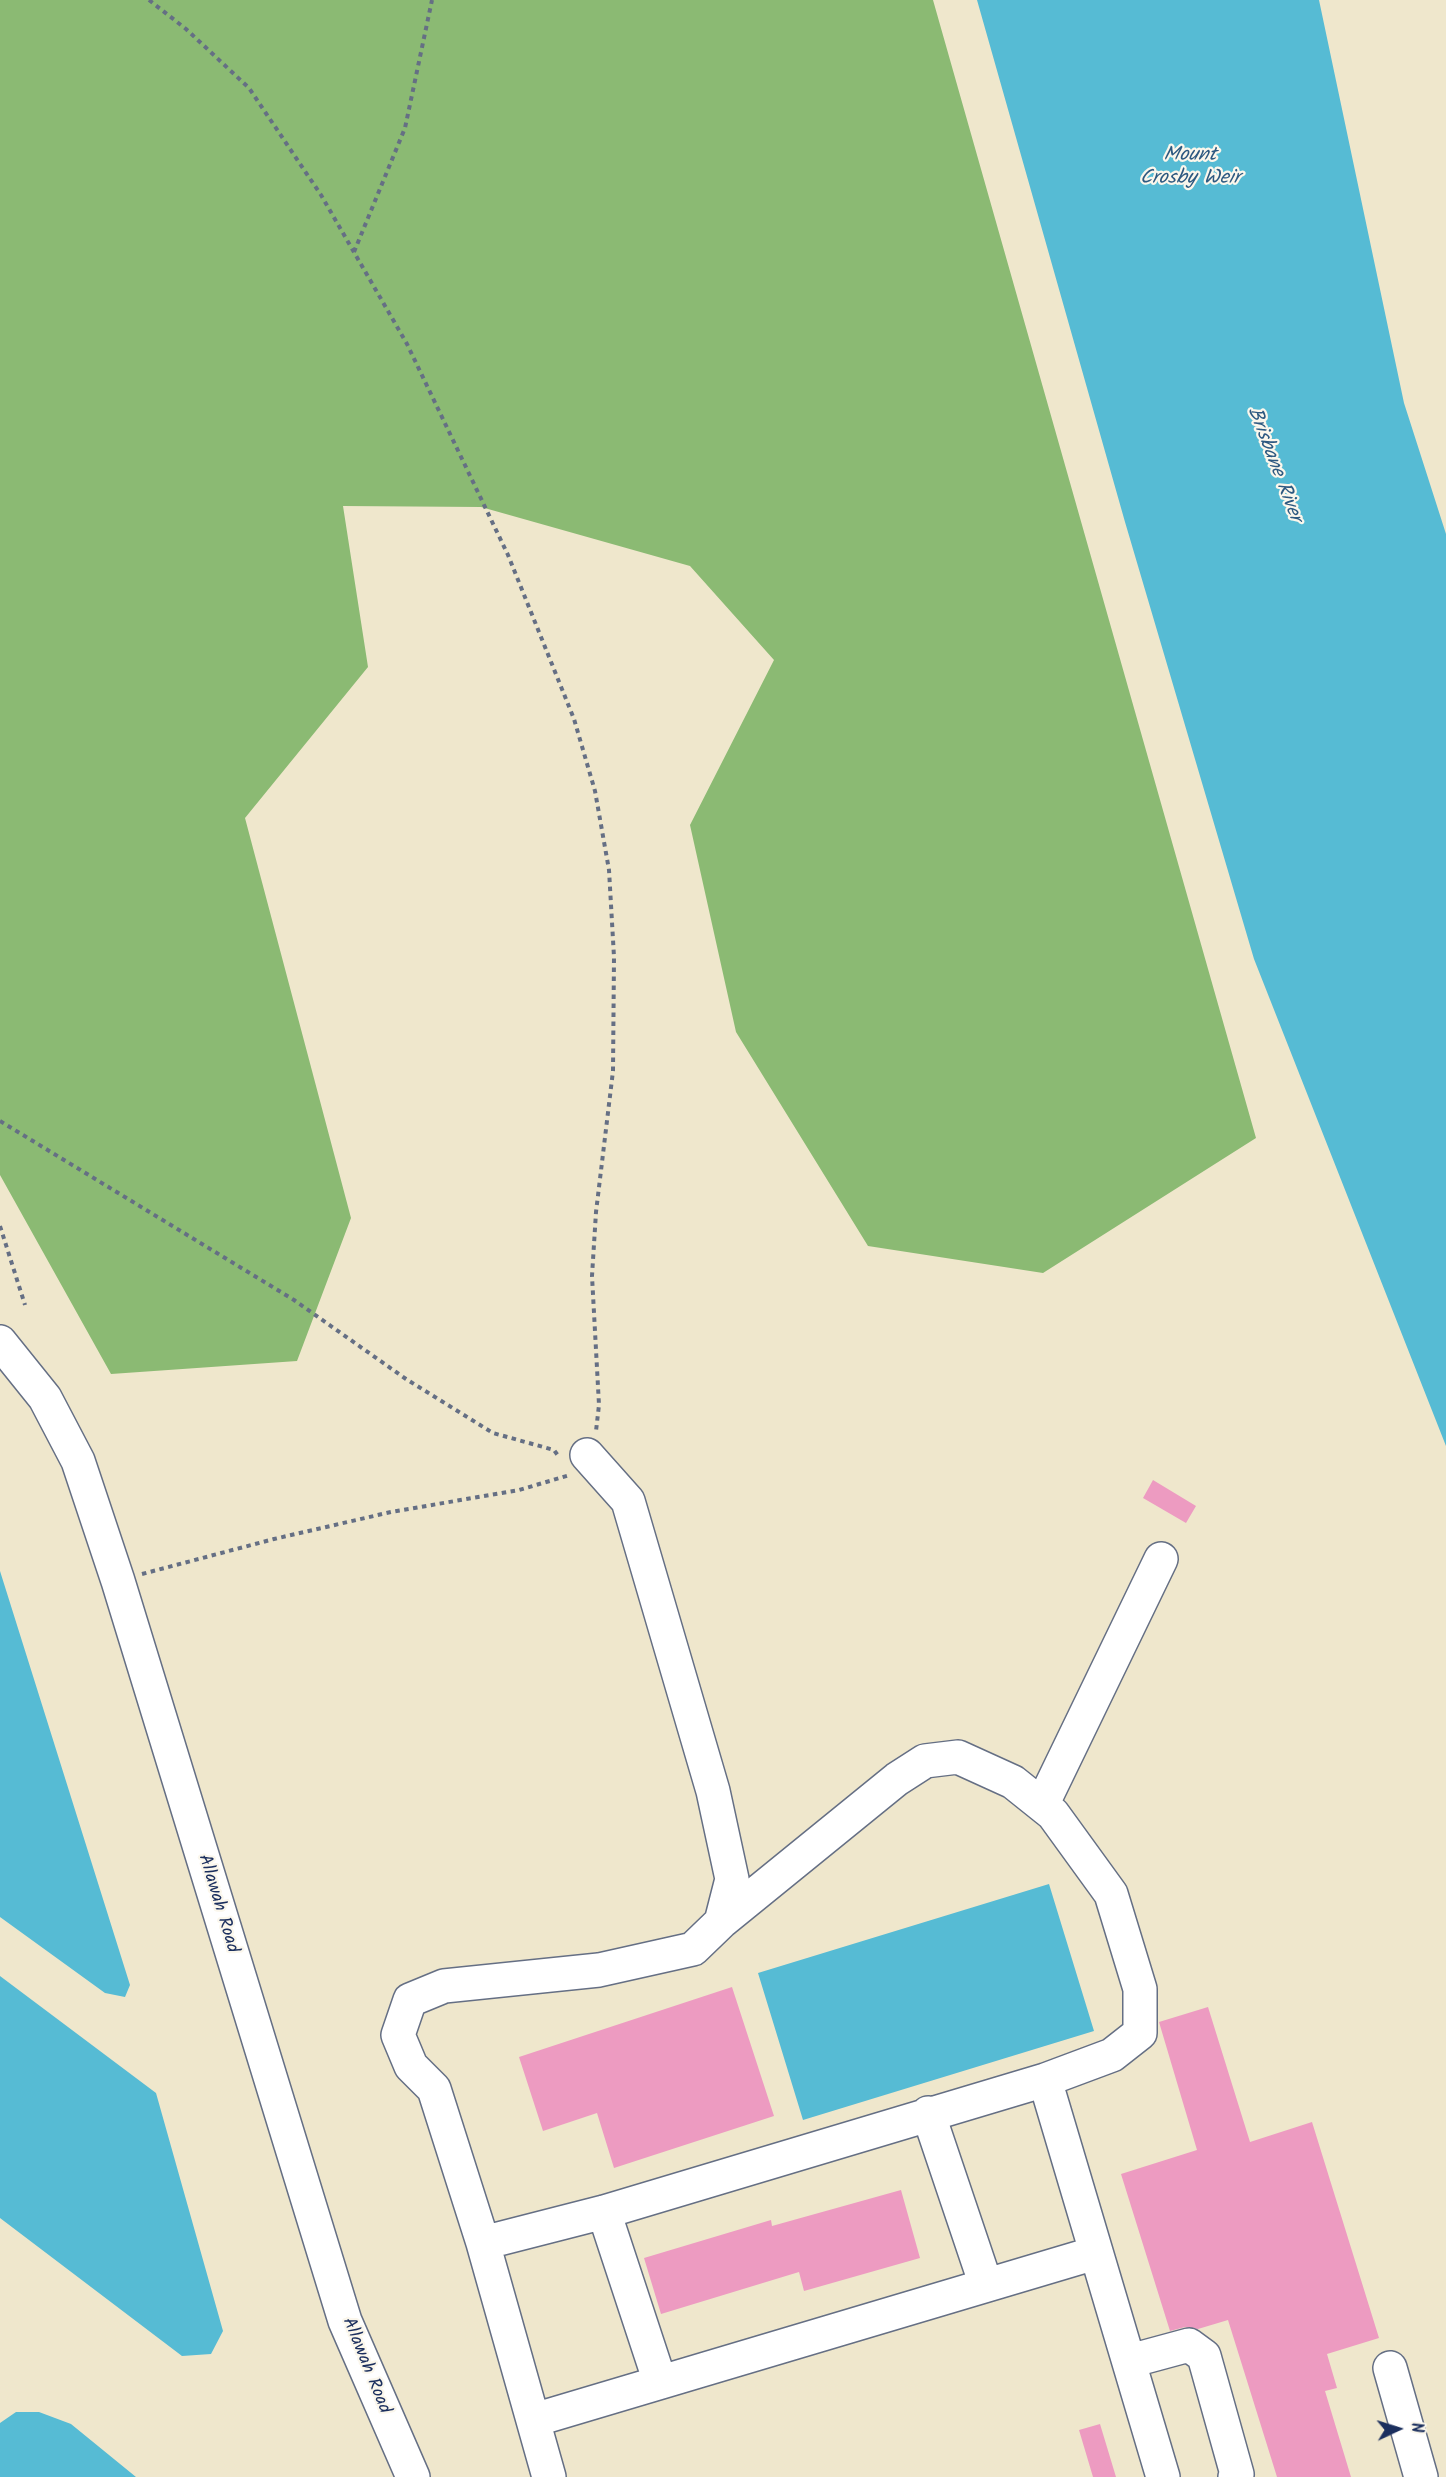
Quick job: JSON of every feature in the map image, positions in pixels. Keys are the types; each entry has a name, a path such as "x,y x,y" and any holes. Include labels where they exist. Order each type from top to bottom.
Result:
{"street":[{"name":"Allawah Road","path":"0,1342 45,1398 78,1461 118,1581 345,2321 413,2477"},
{"path":"579,1465 628,1501 710,1780 732,1879 721,1922"},
{"path":"1042,1805 1161,1559"},
{"path":"483,2244 604,2212 927,2113 1045,2080 1112,2055 1140,2033 1140,1989 1111,1894 1053,1814 1013,1782 958,1757 926,1761 897,1779 721,1922 693,1949 599,1970 444,1986 410,2000 398,2035 411,2066 434,2090 483,2244 549,2477"},
{"path":"1045,2080 1095,2253 1130,2361 1162,2477"},
{"path":"927,2113 986,2285"},
{"path":"604,2212 660,2382"},
{"path":"534,2420 1095,2253"},
{"path":"1130,2361 1189,2345 1204,2356 1237,2474 1235,2477"},
{"path":"1390,2368 1421,2477"}],"path":[{"path":"118,1581 274,1539 391,1512 519,1490 579,1465 597,1429 599,1405 592,1276 596,1212 613,1071 614,957 609,870 595,791 574,719 508,555 407,344 321,195 249,88 186,29 149,0"},
{"path":"354,252 405,128 432,0"},
{"path":"0,1121 294,1300 406,1379 493,1433 554,1450 579,1465"},
{"path":"0,1226 25,1305"}],"green space":[{"path":"0,0 933,0 1256,1138 1043,1273 868,1246 736,1032 690,825 774,660 690,566 481,507 343,506 368,667 245,818 351,1218 297,1361 111,1374 0,1175"}],"water":[{"name":"Mount Crosby Weir","path":"977,0 1319,0 1404,403 1446,534 1446,1446 1254,959 1125,522"},
{"path":"0,1571 130,1985 125,1997 105,1993 0,1917"},
{"path":"1049,1884 1094,2031 803,2120 758,1973"},
{"path":"0,1976 156,2093 223,2331 211,2354 182,2356 0,2218"},
{"path":"16,2412 39,2412 71,2424 136,2477 0,2477 0,2423"}],"building":[{"path":"1153,1480 1196,1506 1186,1523 1143,1498"},
{"path":"732,1987 774,2116 614,2168 597,2113 543,2131 519,2057"},
{"path":"1208,2007 1250,2142 1312,2122 1379,2338 1327,2354 1337,2388 1325,2391 1351,2477 1277,2477 1228,2320 1198,2329 1185,2327 1170,2331 1121,2174 1197,2150 1159,2022"},
{"path":"901,2190 920,2258 804,2291 799,2272 661,2314 644,2258 771,2220 772,2226"},
{"path":"1100,2424 1116,2477 1093,2477 1079,2430"}],"water label":[{"name":"Brisbane River","path":"1273,465"}]}
